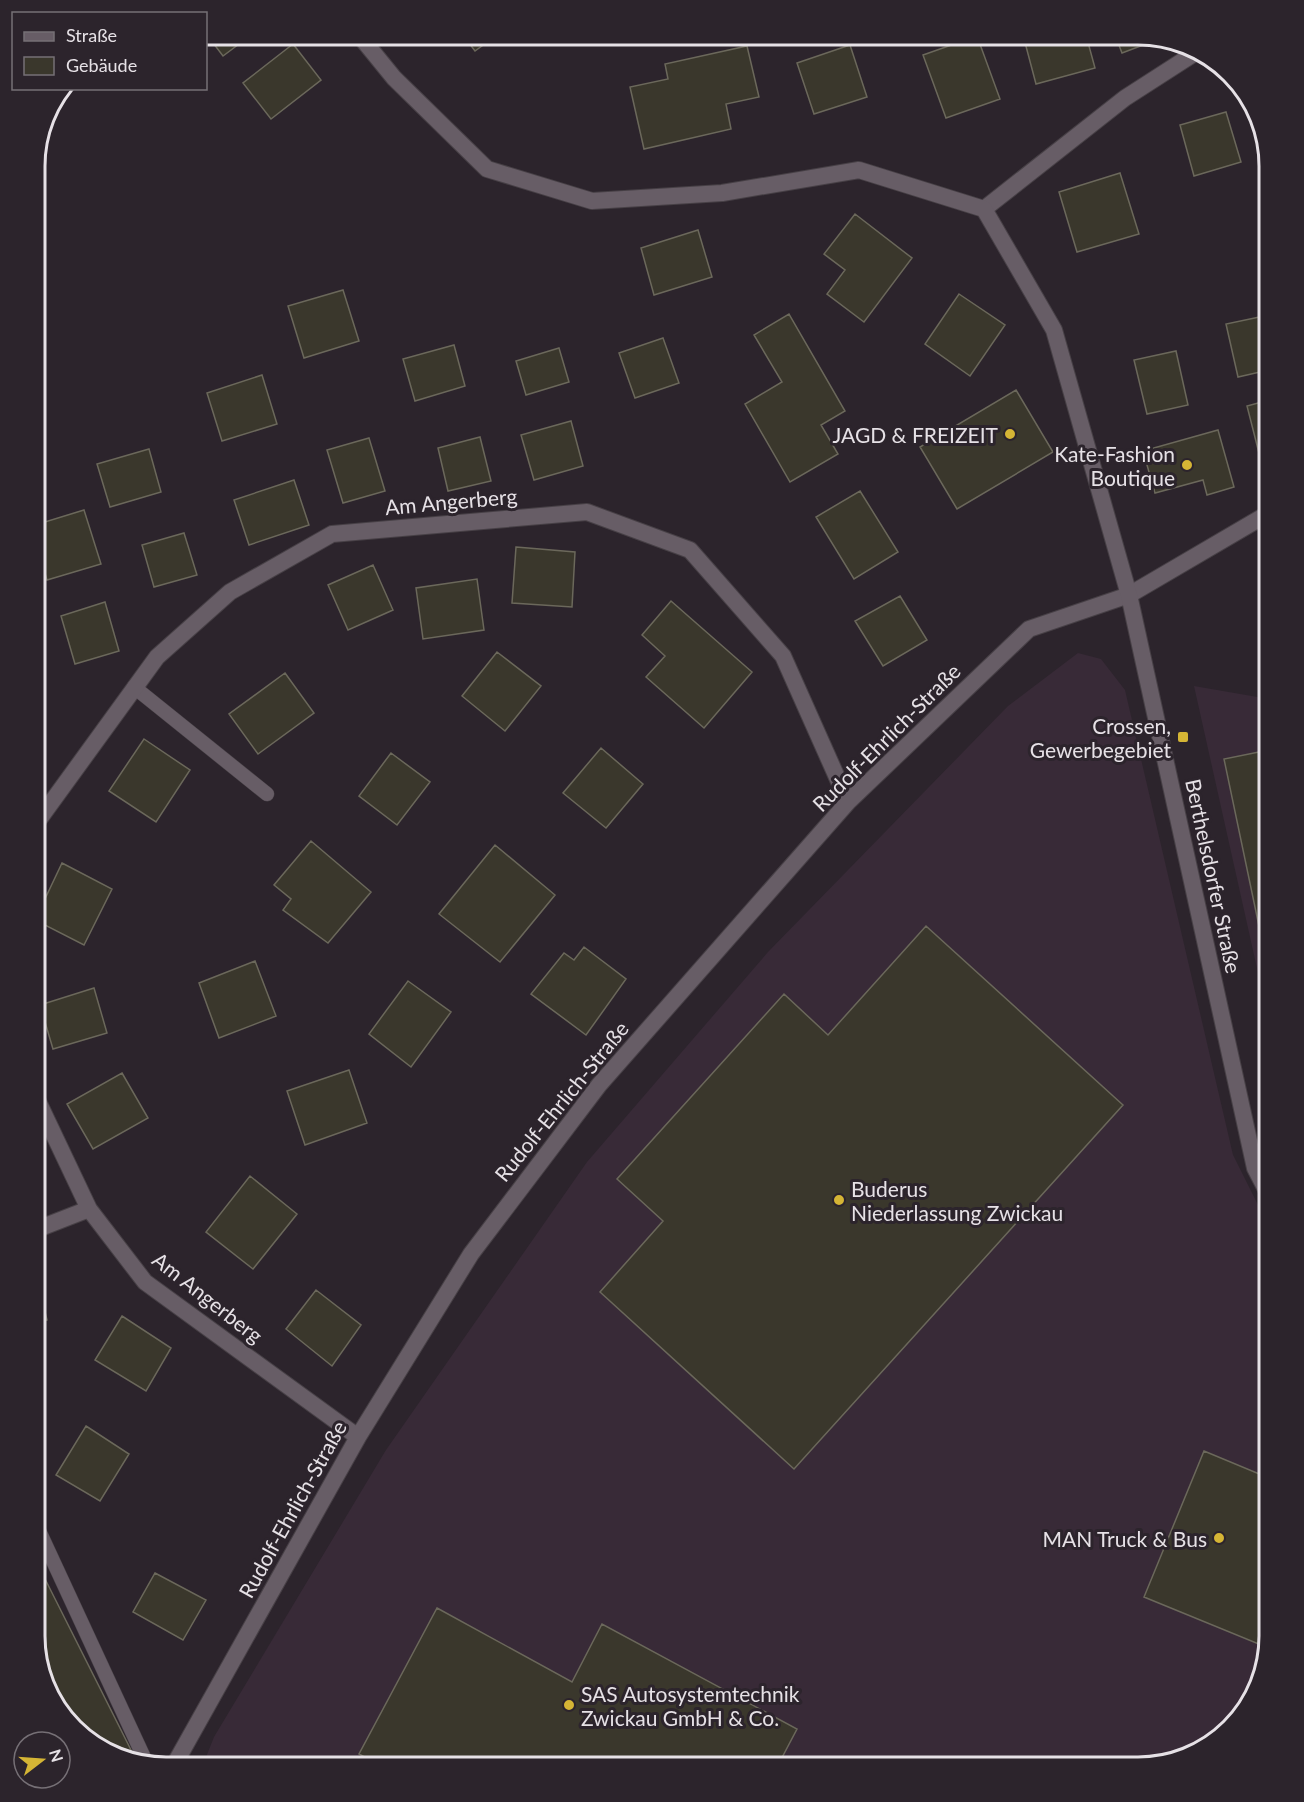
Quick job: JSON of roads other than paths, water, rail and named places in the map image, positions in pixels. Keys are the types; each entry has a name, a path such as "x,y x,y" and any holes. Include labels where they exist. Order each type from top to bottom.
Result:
{"street":[{"path":"367,45 394,78 486,169 592,201 722,193 859,170 984,209 1125,98 1189,57"},
{"name":"Berthelsdorfer Straße","path":"984,209 1054,330 1129,595 1255,1168 1259,1176"},
{"name":"Am Angerberg","path":"45,811 157,657 230,592 332,534 587,512 690,550 783,656 848,802"},
{"name":"Rudolf-Ehrlich-Straße","path":"179,1757 358,1437 471,1254 598,1085 848,802 1029,628 1129,595 1259,519"},
{"name":"Am Angerberg","path":"45,1116 89,1209 145,1282 358,1437"},
{"path":"45,1226 89,1209"}],"lane":[{"path":"134,687 267,794"},
{"path":"45,1546 143,1755"}],"place":[{"name":"JAGD & FREIZEIT","path":"1010,434"},
{"name":"Kate-Fashion Boutique","path":"1187,465"},
{"name":"Crossen, Gewerbegebiet","path":"1183,737"},
{"name":"Buderus Niederlassung Zwickau","path":"839,1200"},
{"name":"MAN Truck & Bus","path":"1219,1538"},
{"name":"SAS Autosystemtechnik Zwickau GmbH & Co.","path":"569,1705"}]}
